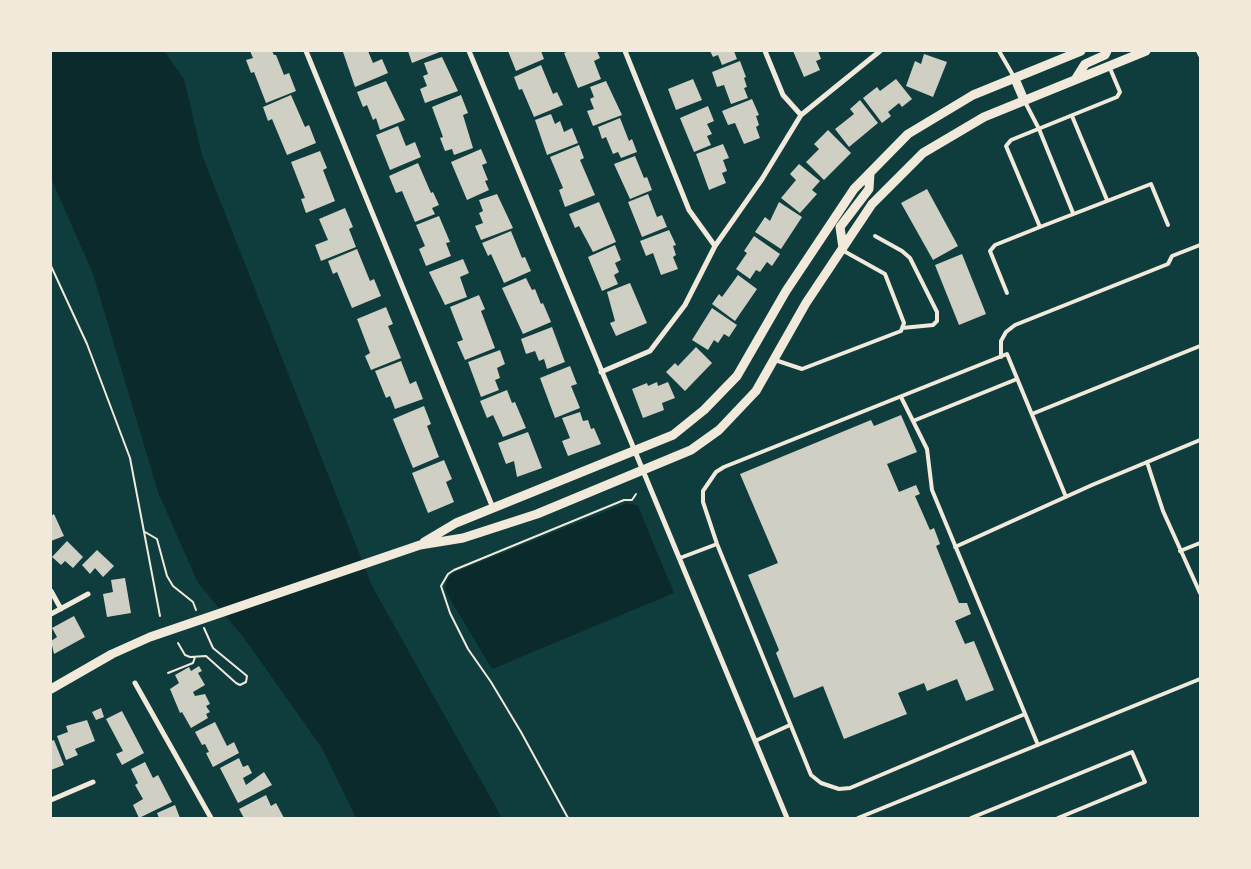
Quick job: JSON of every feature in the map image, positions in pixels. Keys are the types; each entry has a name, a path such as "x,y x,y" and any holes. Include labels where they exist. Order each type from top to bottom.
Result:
{"street":[{"path":"306,51 493,508"},
{"path":"469,51 787,818"},
{"path":"625,51 689,210 715,246"},
{"path":"765,51 783,96 801,115"},
{"path":"601,372 650,351 685,305 715,246 762,179 801,115 880,51"},
{"path":"420,545 456,522 673,435 704,410 737,376 786,291 854,189 908,134 973,95 1081,51"},
{"path":"1074,80 1085,64 1105,55 1107,51"},
{"path":"51,689 112,654 185,624 420,545 463,538 509,523 691,450 718,430 756,391 806,303 872,204 923,153 984,117 1146,51"},
{"path":"1015,78 1024,100"},
{"path":"842,249 840,227 869,189 870,173"},
{"path":"51,591 61,609"},
{"path":"51,614 88,594"},
{"path":"135,683 211,818"},
{"path":"51,800 93,782"}],"lane":[{"path":"999,51 1015,78"},
{"path":"1198,51 1200,55"},
{"path":"1040,227 1006,146 1011,140 1117,97 1120,92 1109,66"},
{"path":"1024,100 1039,129 1073,213"},
{"path":"1072,116 1107,200"},
{"path":"1007,292 990,251 995,245 1151,184 1168,225"},
{"path":"774,360 802,369 902,328 933,325 937,321 937,312 910,258 902,251 875,236"},
{"path":"1001,357 1001,341 1006,332 1015,325 1168,264 1172,256 1200,245"},
{"path":"842,249 885,274 904,323 902,328"},
{"path":"1032,414 1200,346"},
{"path":"1025,714 850,788 838,789 821,784 811,776 790,725 717,544 703,502 702,491 716,472 724,467 1007,354 1066,497"},
{"path":"914,421 1017,379"},
{"path":"902,396 928,449 932,490 1038,745"},
{"path":"956,547 1066,497 1200,440"},
{"path":"1147,462 1163,511 1200,593"},
{"path":"1180,551 1200,543"},
{"path":"680,558 717,544"},
{"path":"858,818 1200,679"},
{"path":"755,741 790,725"},
{"path":"971,818 1132,752 1145,782 1058,818"}],"path":[{"path":"51,266 87,344 130,458 160,616"},
{"path":"568,818 522,732 491,682 468,650 450,613 441,586 448,574 454,570 624,500 632,500 636,494"},
{"path":"168,674 193,663 195,657"}],"water":[{"path":"51,51 164,51 184,79 202,155 372,586 502,818 356,818 322,748 244,638 198,583 158,492 93,274 51,178"},
{"path":"627,503 638,506 674,593 492,669 450,599 445,589 447,580 453,573"}],"building":[{"path":"250,51 272,51 276,55 284,75 289,73 296,91 266,103 254,72 251,73 246,60 253,58"},
{"path":"368,51 373,63 382,59 388,73 355,87 343,52"},
{"path":"408,51 442,51 412,63"},
{"path":"508,51 541,51 544,59 516,71"},
{"path":"569,51 597,51 600,58 594,61 601,79 578,88 564,53"},
{"path":"710,51 734,51 737,59 722,65 718,55 713,57"},
{"path":"793,51 818,51 821,59 816,61 820,70 804,77"},
{"path":"924,54 947,62 933,97 906,86 915,61 921,64"},
{"path":"442,57 458,91 425,103 420,89 427,86 423,76 428,74 424,63"},
{"path":"740,61 746,77 744,78 747,87 744,88 748,98 731,104 724,85 717,87 712,72"},
{"path":"541,65 553,94 557,92 563,105 534,117 522,89 519,90 514,77"},
{"path":"693,79 702,100 676,110 668,89"},
{"path":"896,79 912,99 902,107 899,103 888,112 891,116 882,123 863,98 877,87 880,91"},
{"path":"386,81 405,120 380,130 376,118 373,120 367,105 363,107 357,92"},
{"path":"606,81 622,115 593,126 587,111 594,109 590,99 594,97 590,87"},
{"path":"291,95 305,127 309,125 316,143 287,155 272,119 268,121 263,107"},
{"path":"461,95 468,113 463,115 473,148 454,155 452,149 445,151 440,138 443,137 432,107"},
{"path":"752,99 759,115 756,116 759,125 756,127 760,138 744,144 735,123 728,125 722,111"},
{"path":"860,100 878,123 849,147 835,129 854,114 850,109"},
{"path":"708,106 714,121 707,124 712,134 707,136 711,145 694,152 680,118"},
{"path":"551,114 555,124 560,121 564,132 572,128 578,143 547,155 535,120"},
{"path":"620,118 629,141 632,139 637,152 621,158 618,152 613,154 606,137 602,139 598,127"},
{"path":"398,126 406,146 415,142 421,157 390,170 376,135"},
{"path":"828,130 851,153 824,180 806,162 819,149 814,144"},
{"path":"723,144 729,158 723,160 727,171 722,173 726,183 709,190 696,154"},
{"path":"579,145 584,158 580,160 595,195 565,207 559,190 563,188 550,157"},
{"path":"481,149 487,163 482,165 488,180 485,181 489,190 467,200 451,162"},
{"path":"320,151 327,168 323,170 335,201 306,213 301,199 305,198 291,162"},
{"path":"635,156 644,178 647,177 652,190 630,199 614,164"},
{"path":"418,163 431,193 433,192 439,205 432,208 435,214 415,222 402,191 396,193 389,176"},
{"path":"799,164 820,181 812,190 817,194 800,213 781,198 796,180 790,174"},
{"path":"927,189 958,246 933,260 901,203"},
{"path":"497,194 513,228 481,240 475,226 483,223 479,213 483,211 479,200"},
{"path":"648,194 657,217 662,215 667,227 642,237 628,202"},
{"path":"599,202 616,242 593,252 579,226 575,228 569,214"},
{"path":"779,202 802,217 781,249 755,232 765,217 770,221"},
{"path":"345,208 353,227 349,229 356,247 321,261 315,245 328,240 319,219"},
{"path":"439,216 450,242 446,243 451,256 426,266 419,249 425,246 416,225"},
{"path":"669,230 676,245 673,246 676,255 673,257 678,269 661,275 653,253 646,256 640,241"},
{"path":"511,231 522,258 525,257 531,271 504,283 491,254 488,256 482,243"},
{"path":"754,236 780,254 772,266 767,262 760,272 756,270 750,279 736,269 747,253 744,251"},
{"path":"615,245 621,260 615,263 619,272 614,275 618,284 602,291 588,257"},
{"path":"357,249 370,281 374,279 381,296 352,308 337,272 333,274 328,261"},
{"path":"962,254 986,314 959,325 935,265"},
{"path":"463,259 469,273 460,277 467,297 445,305 429,272"},
{"path":"738,275 757,289 735,321 712,304 719,294 722,297"},
{"path":"526,278 532,290 535,289 541,304 543,303 551,322 523,334 502,288"},
{"path":"630,283 647,323 616,336 610,323 615,321 607,292"},
{"path":"479,295 485,309 481,311 495,348 465,360 457,342 463,340 450,307"},
{"path":"386,307 393,324 388,326 401,358 371,370 365,356 370,353 357,319"},
{"path":"712,308 737,325 729,337 724,334 718,343 714,340 708,350 692,340"},
{"path":"552,327 565,362 547,369 544,359 539,361 535,351 526,354 521,339"},
{"path":"696,347 712,363 685,391 666,372 675,363 678,366"},
{"path":"500,350 505,364 497,368 500,378 495,380 499,390 481,397 468,362"},
{"path":"401,361 410,384 416,381 423,399 395,409 390,396 386,398 375,371"},
{"path":"570,366 577,384 571,386 580,408 555,418 540,378"},
{"path":"657,382 658,386 668,382 675,398 662,403 664,410 643,418 632,389 647,383 648,386"},
{"path":"507,390 512,403 515,402 526,428 503,437 493,415 487,418 480,401"},
{"path":"424,406 431,424 427,426 439,457 413,468 393,419"},
{"path":"580,412 583,421 588,420 591,429 594,428 601,444 568,456 562,441 570,438 562,418"},
{"path":"901,415 917,452 887,464 899,492 916,485 920,494 915,496 930,530 934,528 940,544 936,546 959,603 967,603 971,614 955,621 965,644 974,641 994,690 966,701 957,679 927,691 924,683 898,693 907,714 844,739 823,686 794,698 776,653 779,650 748,575 778,563 740,474 871,420 874,426"},
{"path":"528,432 542,468 517,477 514,461 506,464 498,443"},
{"path":"444,460 452,479 446,482 454,502 428,513 412,473"},
{"path":"54,514 64,536 51,541 51,516"},
{"path":"67,541 83,557 73,568 65,561 61,565 52,557"},
{"path":"97,550 114,566 103,577 95,568 90,574 82,565"},
{"path":"125,578 131,613 107,617 103,594 113,592 111,580"},
{"path":"74,616 85,637 54,654 51,641 57,637 52,628"},
{"path":"199,666 202,671 198,673 205,685 193,692 195,696 205,694 210,704 206,706 210,712 206,714 208,718 191,728 182,712 180,713 170,689 179,683 175,675 189,667 191,671"},
{"path":"101,708 104,717 96,720 92,712"},
{"path":"122,711 144,753 122,765 116,754 123,751 106,719"},
{"path":"87,720 95,741 75,749 78,755 66,760 57,736 68,732 66,726"},
{"path":"215,722 227,746 234,742 239,753 213,767 206,753 209,752 205,744 202,745 195,732"},
{"path":"54,740 64,765 51,770 51,741"},
{"path":"239,758 243,767 248,765 252,773 243,778 246,785 264,772 272,785 238,803 220,768"},
{"path":"145,762 153,778 158,775 172,802 139,818 133,805 143,799 135,785 138,783 131,769"},
{"path":"266,795 271,806 276,803 284,818 244,818 239,809"},
{"path":"175,805 180,818 159,818 157,813"}]}
